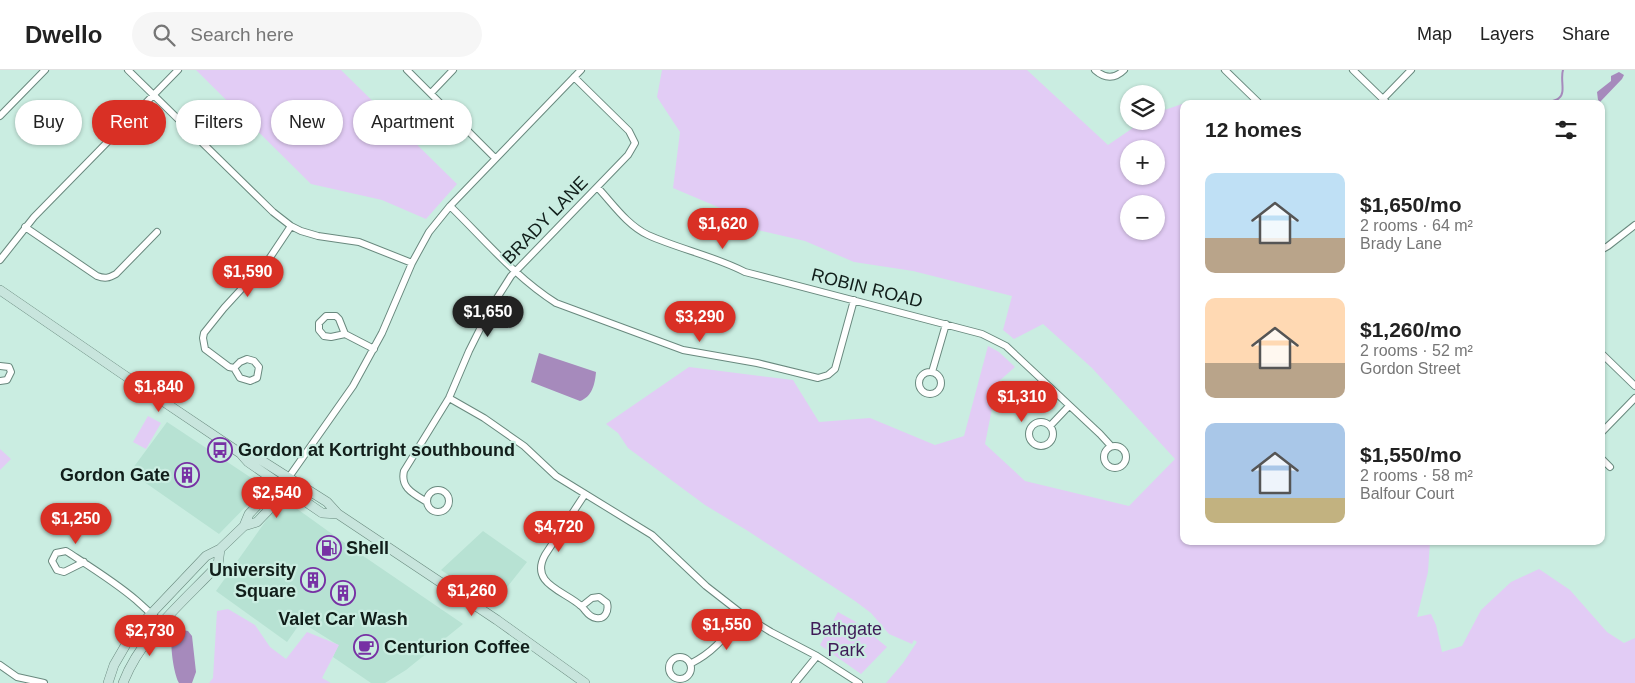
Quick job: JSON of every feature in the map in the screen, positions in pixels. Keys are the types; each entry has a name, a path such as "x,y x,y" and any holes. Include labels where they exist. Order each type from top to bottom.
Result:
{"main road":[{"path":"0,290 240,453 248,462 322,513 338,514"},
{"path":"240,453 253,455 327,502 338,514 497,620 585,683"},
{"path":"108,683 114,665 132,634 206,556 220,549 244,526 249,514 270,492 283,485 290,478"},
{"path":"123,683 142,647 162,623 218,565 220,549"}],"street":[{"path":"0,116 45,70"},
{"path":"128,70 273,212 291,226 318,236 350,240 368,245 412,263"},
{"path":"0,260 25,227 178,70"},
{"path":"408,70 495,158"},
{"path":"431,93 453,70"},
{"path":"290,478 353,386 374,349 412,263 429,232 450,206 495,158 581,70"},
{"path":"1096,70 1107,77 1116,76 1124,70"},
{"path":"1225,70 1256,100"},
{"path":"1353,70 1381,100"},
{"path":"1385,100 1411,70"},
{"name":"BRADY LANE","path":"426,502 406,488 403,481 404,471 450,398 490,309 514,271 598,188 628,155 635,143 628,131 574,77"},
{"name":"ROBIN ROAD","path":"598,188 628,221 647,234 728,263 745,272 982,334 1006,346 1111,446"},
{"path":"450,206 514,271 556,303 682,350 757,363 818,378 828,375 835,369 854,300"},
{"path":"1605,248 1635,225"},
{"path":"234,368 229,367 205,349 204,333 269,259 291,226"},
{"path":"25,227 102,278 108,278 116,274 157,232"},
{"path":"932,372 946,324"},
{"path":"345,334 374,349"},
{"path":"1605,358 1635,386"},
{"path":"0,366 9,367 11,372 7,380 0,382"},
{"path":"450,398 516,440 556,476 652,535 706,586 742,614 771,632 817,656 859,683"},
{"path":"1605,429 1635,398"},
{"path":"1050,426 1069,406"},
{"path":"1605,462 1610,467"},
{"path":"582,606 548,584 542,575 541,565 545,555 585,494"},
{"path":"84,562 64,572 57,570 52,561 56,552 66,551 84,562 136,600 162,623"},
{"path":"690,664 713,650 742,614"},
{"path":"794,683 817,656"},
{"path":"0,665 17,680 44,683"}],"shaded area":[{"path":"1619,72 1624,75 1602,100 1598,100 1597,92 1611,81 1611,76"},
{"path":"539,353 596,372 594,385 590,393 580,401 531,382"},
{"path":"167,422 259,483 261,491 219,534 130,472"},
{"path":"282,498 463,624 406,670 385,683 371,683 333,657 338,645 301,622 287,642 216,591"},
{"path":"483,531 527,562 493,605 441,570"},
{"path":"181,630 188,631 192,636 196,672 192,683 179,683 174,668 172,639"}],"green space":[{"path":"196,70 341,70 372,100 353,100 353,145 417,145 457,184 426,219 382,200 311,184 272,145 343,145 343,100 271,100 271,144 261,134 261,100 226,100"},
{"path":"662,70 1027,70 1108,145 1130,130 1165,130 1165,110 1180,105 1180,545 1430,545 1428,572 1417,617 1431,614 1436,625 1442,652 1462,646 1481,610 1511,582 1539,569 1570,590 1607,632 1624,643 1635,638 1635,683 886,683 917,642 914,640 912,644 889,634 871,613 855,601 705,505 628,448 618,433 606,424 689,367 793,380 819,422 870,418 935,445 964,436 988,346 999,352 1015,367 997,383 985,444 1025,481 1129,506 1175,459 1092,368 1043,324 1014,339 1003,330 1012,296 913,271 854,262 805,241 749,228 732,213 673,188 680,132 657,97"},
{"path":"148,416 161,423 146,449 133,442"},
{"path":"0,449 11,459 0,470"},
{"path":"228,609 255,625 270,647 286,659 307,632 339,645 322,678 331,683 209,683 213,678 217,611"},
{"name":"Bathgate Park","path":"838,612 856,622 887,647 861,674 820,645"}],"waterway":[{"path":"1556,100 1561,96 1563,89 1563,70"}],"place":[{"name":"Gordon at Kortright southbound","path":"220,450"},
{"name":"Gordon Gate","path":"187,475"},
{"name":"Shell","path":"329,548"},
{"name":"University Square","path":"313,580"},
{"name":"Valet Car Wash","path":"343,593"},
{"name":"Centurion Coffee","path":"366,647"}]}
